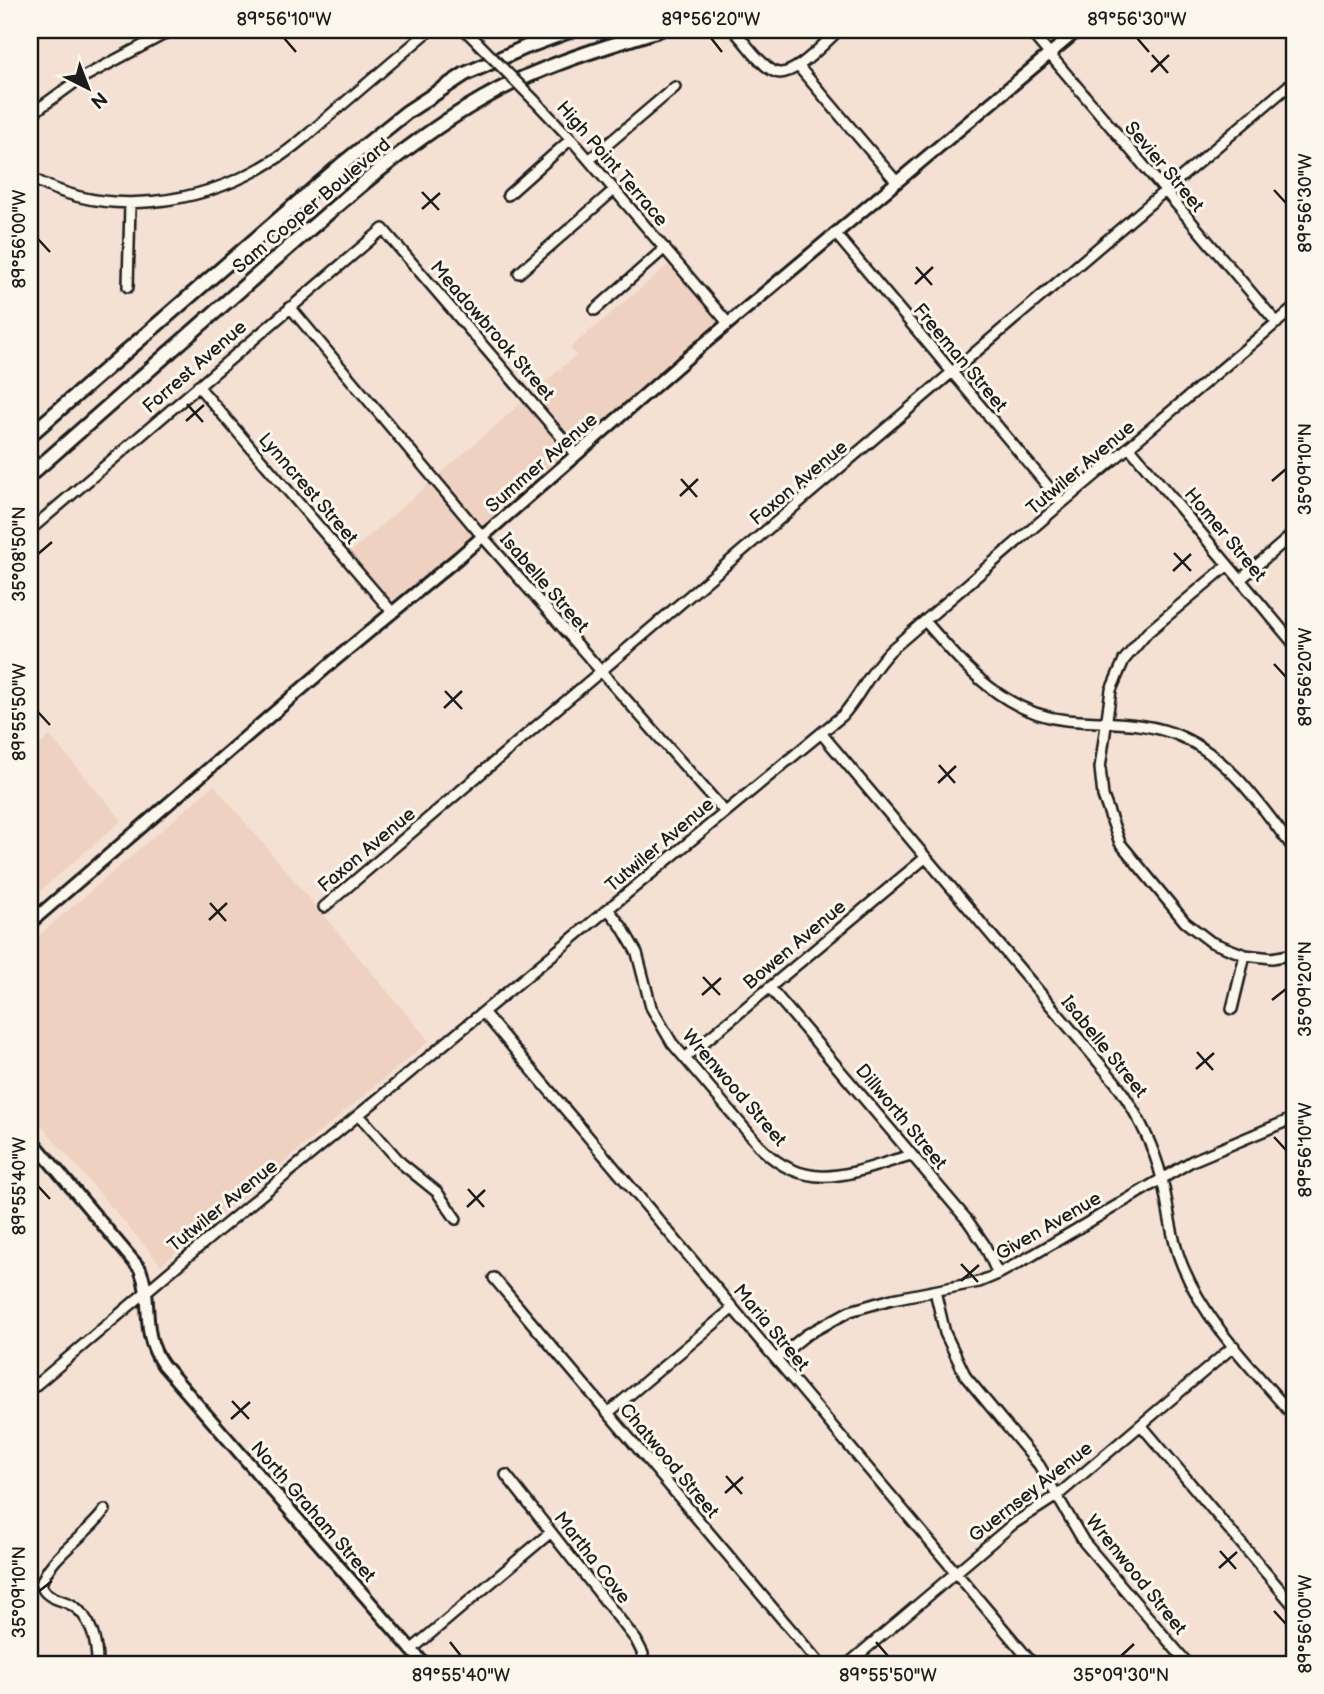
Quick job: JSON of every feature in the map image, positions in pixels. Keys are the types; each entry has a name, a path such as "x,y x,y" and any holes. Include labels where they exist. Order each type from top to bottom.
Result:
{"highway":[{"name":"Sam Cooper Boulevard","path":"30,435 341,165 399,118 465,74 572,30"},
{"name":"Sam Cooper Boulevard","path":"30,475 353,191 416,142 481,99 534,72 659,30"},
{"path":"30,482 136,382"}],"main road":[{"name":"Summer Avenue","path":"30,923 728,323 1077,30"},
{"name":"North Graham Street","path":"30,1138 134,1260 144,1279 147,1329 151,1345 163,1365 424,1664"}],"street":[{"path":"30,115 78,79 172,30"},
{"path":"30,177 71,195 96,201 130,203 205,191 243,177 273,161 430,30"},
{"name":"High Point Terrace","path":"465,30 571,139 728,323"},
{"path":"738,35 775,73 786,74 839,30"},
{"name":"Sevier Street","path":"1029,30 1277,323"},
{"path":"798,66 896,181"},
{"name":"Faxon Avenue","path":"324,907 1294,81"},
{"path":"589,160 675,87"},
{"path":"508,195 571,139"},
{"path":"519,273 614,190"},
{"path":"128,287 130,203"},
{"name":"Forrest Avenue","path":"30,530 383,229"},
{"name":"Meadowbrook Street","path":"383,229 576,454"},
{"name":"Freeman Street","path":"835,233 1062,503"},
{"path":"595,310 665,248"},
{"name":"Isabelle Street","path":"290,307 482,536 725,812"},
{"name":"Tutwiler Avenue","path":"30,1390 821,733 854,702 875,666 925,621 1294,308"},
{"name":"Lynncrest Street","path":"198,386 393,613"},
{"name":"Homer Street","path":"1130,448 1294,644"},
{"path":"1241,579 1294,533"},
{"path":"1228,565 1148,632 1124,660 1111,690 1106,722 1100,768 1103,796 1120,843 1185,922 1211,942 1245,955 1272,958 1294,954"},
{"path":"925,621 965,667 995,694 1032,711 1064,720 1146,726 1181,736 1212,754 1237,778 1294,849"},
{"name":"Isabelle Street","path":"821,733 1116,1083 1143,1127 1161,1179 1169,1224 1183,1267 1202,1304 1294,1417"},
{"name":"Bowen Avenue","path":"685,1058 925,858"},
{"name":"Wrenwood Street","path":"608,909 637,953 645,989 660,1026 762,1149 788,1169 812,1177 826,1177 911,1155"},
{"path":"1232,1009 1245,955"},
{"name":"Dillworth Street","path":"770,988 977,1232 998,1274"},
{"name":"Maria Street","path":"483,1012 1033,1664"},
{"path":"359,1115 401,1163 435,1190 456,1219"},
{"name":"Given Avenue","path":"776,1359 813,1330 850,1311 883,1301 979,1282 998,1274 1192,1161 1294,1118"},
{"path":"30,1159 40,1150"},
{"name":"Chatwood Street","path":"494,1278 820,1664"},
{"name":"Wrenwood Street","path":"934,1291 945,1334 966,1377 1034,1457 1084,1542 1188,1664"},
{"path":"608,1413 733,1308"},
{"name":"Guernsey Avenue","path":"848,1664 1013,1524 1058,1495 1234,1346"},
{"path":"1141,1425 1294,1606"},
{"name":"Martha Cove","path":"506,1475 641,1646 643,1658 640,1664"},
{"path":"97,1664 96,1643 84,1617 70,1604 47,1594 41,1585 50,1567 96,1524 106,1510"},
{"path":"411,1650 551,1532"}],"shaded area":[{"path":"674,260 728,323 393,613 345,557 576,355 570,348"},
{"path":"50,736 122,820 30,900 30,754"},
{"path":"214,785 429,1041 161,1265 30,1112 30,943"}]}
